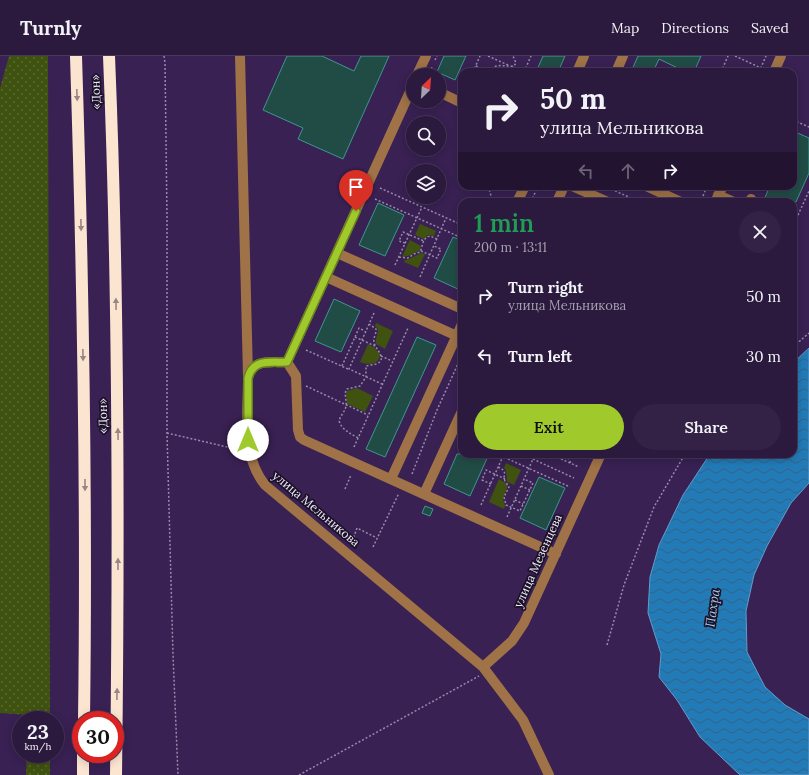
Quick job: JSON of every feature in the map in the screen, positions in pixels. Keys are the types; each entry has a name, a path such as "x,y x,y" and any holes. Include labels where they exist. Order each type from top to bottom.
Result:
{"highway":[{"name":"«Дон»","path":"76,56 82,224 85,625 84,711"},
{"name":"«Дон»","path":"108,56 115,234 118,440 116,775"},
{"path":"83,763 83,775"}],"street":[{"path":"421,68 426,56"},
{"path":"579,68 584,56"},
{"path":"618,68 623,56"},
{"path":"776,68 781,56"},
{"name":"улица Мельникова","path":"239,57 248,378 248,440 249,453 258,476 265,485 482,671 523,720 549,775"},
{"path":"446,95 458,101"},
{"path":"287,362 406,100"},
{"path":"581,190 599,198"},
{"path":"655,190 672,198"},
{"path":"337,253 458,308"},
{"path":"326,276 457,336 391,479"},
{"path":"248,378 250,370 256,364 287,362"},
{"path":"287,362 296,376 298,430 300,437 556,554"},
{"path":"424,494 458,420"},
{"name":"улица Мезенцева","path":"482,671 518,633 556,554 599,458"}],"path":[{"path":"164,56 167,217 166,433 178,775"},
{"path":"480,56 476,66 481,68"},
{"path":"488,56 515,68"},
{"path":"493,68 494,66 499,65 514,66 516,63 513,56"},
{"path":"526,68 531,56"},
{"path":"723,68 728,56"},
{"path":"735,56 761,68 766,56"},
{"path":"797,122 809,128"},
{"path":"380,188 458,223"},
{"path":"614,190 631,198"},
{"path":"703,196 705,190"},
{"path":"797,217 809,191"},
{"path":"375,199 458,236"},
{"path":"395,265 422,207"},
{"path":"420,276 446,218"},
{"path":"405,244 399,240 403,232 424,241"},
{"path":"399,257 408,258 421,251 427,237 430,236 437,239"},
{"path":"421,251 437,258 441,249 434,246"},
{"path":"349,369 374,313"},
{"path":"358,438 345,430 339,421 346,406 346,390 360,386 366,377 366,366 375,365 379,362 382,355 374,341 377,332 376,329 369,324"},
{"path":"342,366 359,328 366,331"},
{"path":"354,447 408,328"},
{"path":"797,344 809,333"},
{"path":"355,337 376,346"},
{"path":"306,350 382,384"},
{"path":"381,356 392,362"},
{"path":"412,474 437,410 458,364"},
{"path":"302,384 346,406 368,415"},
{"path":"166,433 249,453"},
{"path":"481,505 502,458"},
{"path":"505,458 570,487"},
{"path":"559,458 579,467"},
{"path":"568,458 572,464"},
{"path":"607,645 624,585 654,507 683,458"},
{"path":"507,517 533,459 574,478"},
{"path":"498,467 504,470 505,479 509,487 504,497 504,501 506,505 520,511 533,483 524,479"},
{"path":"491,484 482,480 486,470 505,479"},
{"path":"345,490 351,475"},
{"path":"521,486 530,490"},
{"path":"373,547 401,490"},
{"path":"515,500 523,504"},
{"path":"350,547 357,528 377,538"},
{"path":"298,775 482,671"}],"green space":[{"path":"9,56 48,56 50,711 12,711 12,714 0,713 0,88"},
{"path":"420,224 436,231 434,236 428,235 424,239 415,235"},
{"path":"410,240 421,246 420,250 411,255 402,257"},
{"path":"421,253 425,254 418,268 404,262 405,260"},
{"path":"376,323 393,331 385,349 376,344 378,330 375,326"},
{"path":"368,344 375,348 380,354 378,361 373,364 360,362"},
{"path":"357,388 373,396 365,412 347,404 347,391"},
{"path":"506,463 521,470 514,485 507,482 506,470 504,468"},
{"path":"499,479 508,485 503,499 505,506 504,509 489,502"},
{"path":"27,763 50,763 50,775 26,775"}],"water":[{"name":"Пахра","path":"809,348 809,483 791,503 767,546 754,575 746,611 747,652 765,687 785,705 809,719 809,775 740,775 700,737 677,700 659,677 661,654 648,613 650,577 659,545 683,495 707,458 797,458 797,359"}],"building":[{"path":"287,56 322,56 354,71 361,56 389,56 343,159 298,139 303,128 263,110"},
{"path":"444,56 466,56 460,68 458,68 458,73 455,80 446,76 446,68 439,68"},
{"path":"543,56 565,56 560,68 538,68"},
{"path":"638,56 701,56 696,68 678,68 659,59 655,68 633,68"},
{"path":"797,133 809,138 809,173 797,200 797,198 765,198 768,190 797,190"},
{"path":"378,203 404,215 385,256 359,245"},
{"path":"453,237 458,239 458,289 434,278"},
{"path":"334,299 360,311 341,352 315,341"},
{"path":"417,337 436,345 385,457 366,449"},
{"path":"457,454 458,458 487,458 470,496 444,484"},
{"path":"539,477 565,488 546,530 520,518"},
{"path":"425,506 433,509 430,516 422,513"}],"route":[{"path":"248,440 248,378 250,370 256,364 287,362 356,211"}]}
